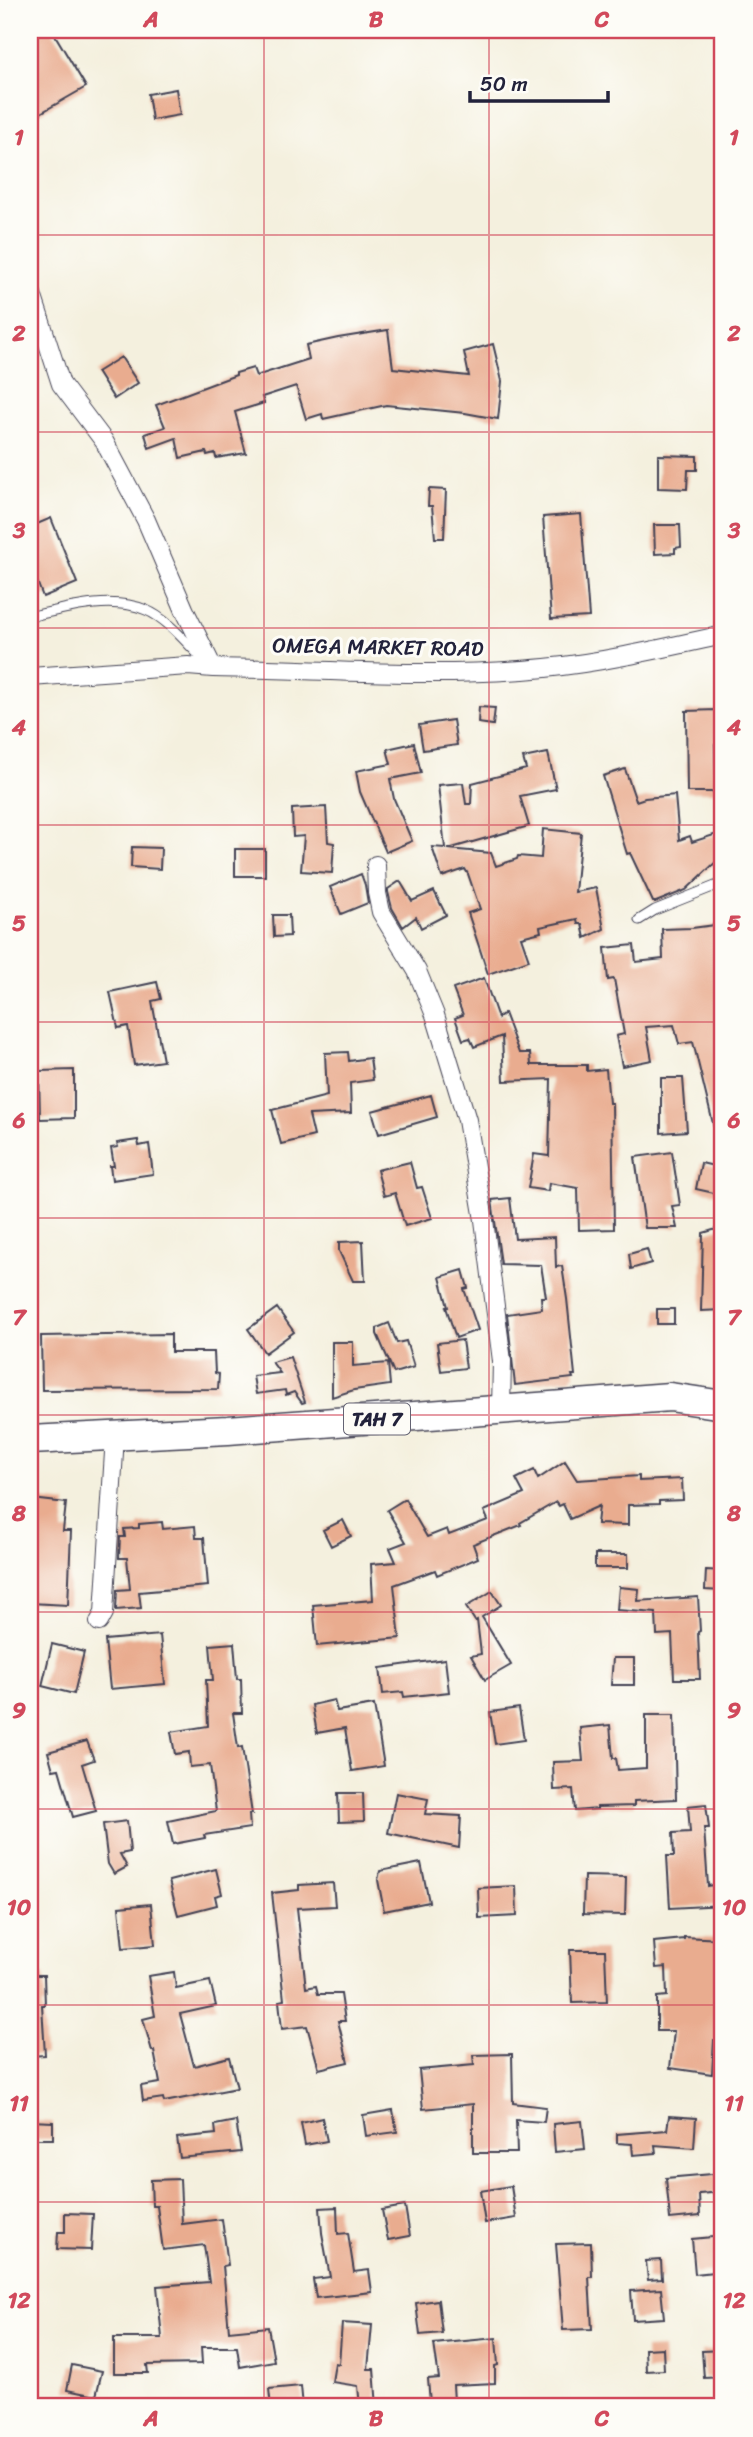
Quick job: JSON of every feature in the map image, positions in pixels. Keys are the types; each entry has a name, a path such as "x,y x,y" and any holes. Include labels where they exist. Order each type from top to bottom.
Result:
{"highway":[{"name":"TAH 7","path":"30,1440 228,1430 670,1397 723,1405"}],"street":[{"path":"30,288 61,384 104,441 146,520 213,668"},
{"name":"OMEGA MARKET ROAD","path":"30,677 188,666 444,673 545,668 638,654 723,635"},
{"path":"376,865 377,893 382,912 421,982 435,1015 467,1120 484,1220 501,1349 501,1409"},
{"path":"99,1622 104,1613 115,1436"}],"lane":[{"path":"37,615 77,606 113,604 146,610 162,621 213,668"},
{"path":"639,920 655,910 723,885"}],"building":[{"path":"30,30 52,30 86,87 30,119"},
{"path":"176,89 180,115 152,120 148,94"},
{"path":"388,330 393,368 469,376 464,352 493,344 502,381 498,419 386,405 323,419 322,414 306,419 296,386 262,397 264,403 235,412 246,453 216,458 215,453 207,455 206,452 180,458 176,438 149,448 145,434 165,427 156,405 236,373 253,368 256,376 309,359 306,345"},
{"path":"121,357 138,383 114,399 97,372"},
{"path":"658,455 697,456 697,470 688,470 687,489 658,488"},
{"path":"429,489 446,490 444,538 435,538 432,506 428,506"},
{"path":"581,514 589,617 551,619 543,517"},
{"path":"51,518 77,583 43,597 30,563 30,527"},
{"path":"654,525 680,525 681,547 675,548 675,553 655,554"},
{"path":"479,707 495,708 493,725 478,723"},
{"path":"716,710 716,777 722,777 722,792 687,792 686,711"},
{"path":"453,720 457,745 423,750 419,725"},
{"path":"414,743 421,773 390,779 394,799 412,841 386,852 360,792 356,771 391,764 387,749"},
{"path":"548,753 556,789 520,796 529,826 448,849 491,853 496,866 517,859 518,856 541,858 543,829 581,833 575,892 596,888 604,929 585,938 582,924 578,924 577,919 540,927 541,932 521,937 529,960 488,974 468,913 480,909 468,874 465,869 442,877 432,847 445,848 438,785 463,783 466,804 471,804 472,783 526,769 523,758"},
{"path":"625,769 636,801 675,795 679,840 690,836 692,842 723,832 723,859 717,861 686,890 656,902 653,902 630,853 627,854 603,776"},
{"path":"326,807 328,842 334,843 332,873 301,871 304,836 293,837 292,809"},
{"path":"132,847 161,848 160,869 131,867"},
{"path":"235,849 265,849 265,876 235,876"},
{"path":"361,874 368,903 341,914 330,887"},
{"path":"400,881 412,901 434,891 446,915 421,928 416,917 403,927 392,908 388,892 388,889"},
{"path":"273,915 289,915 290,936 274,937"},
{"path":"723,924 723,991 718,991 723,1064 716,1064 723,1092 723,1144 718,1144 693,1042 679,1044 674,1025 646,1027 652,1060 622,1066 616,1036 624,1034 614,979 608,980 605,948 634,945 636,962 663,959 662,929"},
{"path":"484,978 498,1018 504,1013 519,1053 530,1053 531,1065 587,1065 587,1071 606,1069 609,1103 612,1103 614,1229 579,1230 578,1188 549,1183 548,1191 528,1188 534,1154 549,1156 551,1079 504,1081 502,1036 474,1047 470,1038 463,1040 455,1018 463,1015 453,989"},
{"path":"157,982 161,999 152,1001 163,1061 134,1065 128,1026 118,1028 110,992"},
{"path":"348,1052 349,1061 370,1058 373,1080 350,1083 351,1113 309,1115 314,1136 281,1144 272,1110 327,1096 325,1053"},
{"path":"74,1070 74,1118 40,1119 39,1071"},
{"path":"661,1078 683,1078 687,1131 661,1133"},
{"path":"431,1095 437,1117 379,1134 372,1111"},
{"path":"138,1140 139,1146 149,1144 153,1174 112,1180 110,1166 114,1166 111,1148 118,1147 117,1143"},
{"path":"672,1152 680,1205 672,1206 677,1228 645,1228 635,1157"},
{"path":"410,1162 417,1188 422,1187 432,1218 405,1226 395,1193 384,1196 377,1170"},
{"path":"701,1163 723,1168 723,1195 696,1189"},
{"path":"510,1198 515,1239 555,1237 556,1267 562,1266 567,1299 575,1375 572,1375 573,1378 515,1385 507,1314 542,1309 541,1297 546,1297 541,1265 501,1264 492,1200"},
{"path":"723,1227 723,1310 701,1311 703,1233"},
{"path":"363,1241 365,1281 353,1281 339,1251 339,1242"},
{"path":"647,1249 651,1263 631,1269 629,1254"},
{"path":"463,1270 468,1288 464,1289 478,1330 456,1338 440,1277"},
{"path":"277,1308 294,1332 265,1353 248,1329"},
{"path":"657,1309 674,1309 674,1324 657,1324"},
{"path":"389,1323 397,1343 406,1341 414,1367 394,1373 377,1334 377,1328"},
{"path":"171,1334 171,1352 214,1352 215,1373 219,1374 218,1389 42,1390 41,1336"},
{"path":"462,1340 466,1368 441,1371 437,1343"},
{"path":"332,1342 353,1342 353,1366 388,1363 390,1385 354,1390 332,1397"},
{"path":"290,1357 305,1402 302,1403 294,1392 286,1395 285,1390 256,1394 253,1376 280,1373 272,1362"},
{"path":"565,1461 577,1480 639,1476 639,1481 682,1479 683,1500 628,1505 628,1525 597,1524 599,1506 570,1519 563,1504 559,1506 556,1502 520,1523 521,1525 473,1544 478,1558 437,1575 435,1570 394,1585 400,1638 317,1646 313,1605 373,1600 371,1564 396,1562 390,1548 406,1542 387,1510 405,1499 427,1537 447,1529 449,1535 488,1520 484,1511 524,1494 516,1479 534,1470 538,1479"},
{"path":"32,1499 66,1503 63,1531 71,1531 68,1605 30,1603"},
{"path":"343,1520 351,1536 331,1546 323,1530"},
{"path":"162,1522 163,1529 195,1526 196,1538 204,1538 208,1586 139,1592 141,1608 116,1610 117,1590 130,1589 127,1558 119,1558 120,1537 125,1537 124,1529 139,1528 139,1524"},
{"path":"595,1554 628,1554 628,1568 595,1568"},
{"path":"706,1570 723,1571 723,1591 705,1590"},
{"path":"619,1587 639,1589 638,1601 698,1597 700,1679 674,1679 672,1634 657,1635 656,1613 617,1610"},
{"path":"492,1591 501,1605 482,1617 511,1665 485,1680 471,1656 481,1654 477,1620 475,1621 466,1607"},
{"path":"160,1635 165,1684 110,1689 105,1640"},
{"path":"234,1643 237,1679 241,1679 242,1713 233,1713 238,1748 242,1747 252,1814 249,1814 250,1828 204,1835 205,1838 173,1844 168,1821 216,1811 210,1765 190,1767 189,1752 175,1754 171,1732 208,1726 206,1680 213,1680 210,1645"},
{"path":"52,1644 84,1652 74,1694 42,1686"},
{"path":"613,1658 634,1658 634,1685 611,1685"},
{"path":"445,1659 449,1692 404,1697 403,1692 383,1694 380,1668"},
{"path":"334,1700 337,1711 374,1705 384,1766 352,1771 345,1728 317,1733 312,1705"},
{"path":"519,1708 524,1740 495,1744 490,1712"},
{"path":"646,1715 674,1715 676,1799 634,1801 634,1806 597,1807 575,1811 573,1789 554,1790 553,1762 583,1761 580,1728 610,1725 613,1758 616,1758 618,1770 646,1768"},
{"path":"87,1741 94,1760 82,1764 96,1811 73,1817 59,1769 53,1770 48,1752"},
{"path":"338,1793 363,1793 364,1821 339,1822"},
{"path":"396,1793 428,1799 425,1814 461,1816 459,1848 388,1833"},
{"path":"706,1804 709,1828 704,1828 708,1886 723,1883 723,1905 670,1908 667,1856 674,1856 673,1833 690,1832 688,1806"},
{"path":"127,1821 130,1852 120,1854 127,1867 114,1874 108,1864 103,1824"},
{"path":"421,1863 429,1902 384,1911 378,1880 380,1871"},
{"path":"216,1869 222,1894 215,1896 217,1905 178,1915 169,1881"},
{"path":"584,1876 626,1877 625,1915 583,1914"},
{"path":"333,1883 335,1906 297,1908 306,1988 316,1986 318,1994 341,1994 345,2021 338,2021 348,2062 319,2069 307,2026 282,2029 279,2001 284,2000 272,1893 299,1890 299,1885"},
{"path":"516,1886 517,1916 479,1918 478,1888"},
{"path":"151,1904 155,1945 123,1948 119,1907"},
{"path":"684,1937 721,1939 723,1987 719,1987 720,2040 714,2040 712,2074 670,2068 674,2031 657,2031 657,1997 667,1996 666,1967 656,1968 654,1942"},
{"path":"570,1950 605,1950 607,2002 572,2003"},
{"path":"174,1972 176,1988 210,1981 216,2006 180,2014 194,2066 229,2057 237,2088 164,2102 163,2098 143,2101 141,2086 160,2083 154,2051 143,2019 155,2016 148,1976"},
{"path":"30,1975 44,1975 45,2005 42,2005 45,2055 30,2056"},
{"path":"512,2054 513,2103 546,2107 544,2122 516,2120 517,2153 473,2153 473,2104 423,2109 419,2070 474,2065 473,2055"},
{"path":"393,2110 397,2132 366,2136 363,2115"},
{"path":"669,2116 696,2118 694,2148 655,2145 656,2153 633,2155 632,2144 617,2143 617,2134 667,2130"},
{"path":"322,2118 327,2141 305,2145 301,2123"},
{"path":"30,2121 53,2122 53,2139 30,2139"},
{"path":"236,2121 241,2152 180,2158 177,2138 216,2134 215,2125"},
{"path":"582,2121 585,2149 555,2152 553,2124"},
{"path":"723,2173 723,2192 699,2194 700,2216 670,2219 666,2178"},
{"path":"180,2179 182,2224 222,2219 228,2265 223,2266 229,2331 268,2327 274,2361 240,2367 237,2347 201,2347 202,2364 147,2365 148,2373 114,2373 114,2338 162,2338 157,2286 209,2282 204,2245 163,2250 157,2206 152,2206 151,2180"},
{"path":"511,2186 516,2218 485,2223 480,2191"},
{"path":"405,2206 410,2236 388,2240 382,2210"},
{"path":"337,2207 338,2234 348,2233 354,2272 369,2270 372,2292 316,2298 313,2279 330,2277 320,2208"},
{"path":"65,2213 93,2214 91,2250 57,2249 58,2232 65,2232"},
{"path":"723,2236 723,2271 695,2274 692,2239"},
{"path":"591,2243 592,2277 589,2277 592,2329 563,2330 556,2244"},
{"path":"661,2260 662,2279 648,2280 646,2261"},
{"path":"661,2289 664,2318 633,2320 631,2291"},
{"path":"438,2300 442,2333 420,2335 416,2303"},
{"path":"342,2323 372,2325 368,2369 374,2369 377,2407 360,2407 358,2386 332,2382 335,2363 339,2364"},
{"path":"496,2338 498,2365 495,2366 495,2383 453,2385 454,2401 430,2403 428,2379 439,2378 434,2344"},
{"path":"663,2348 664,2370 646,2371 645,2349"},
{"path":"723,2350 723,2377 704,2378 702,2351"},
{"path":"72,2365 102,2371 96,2396 67,2390"},
{"path":"301,2386 303,2407 271,2407 269,2389"}]}
